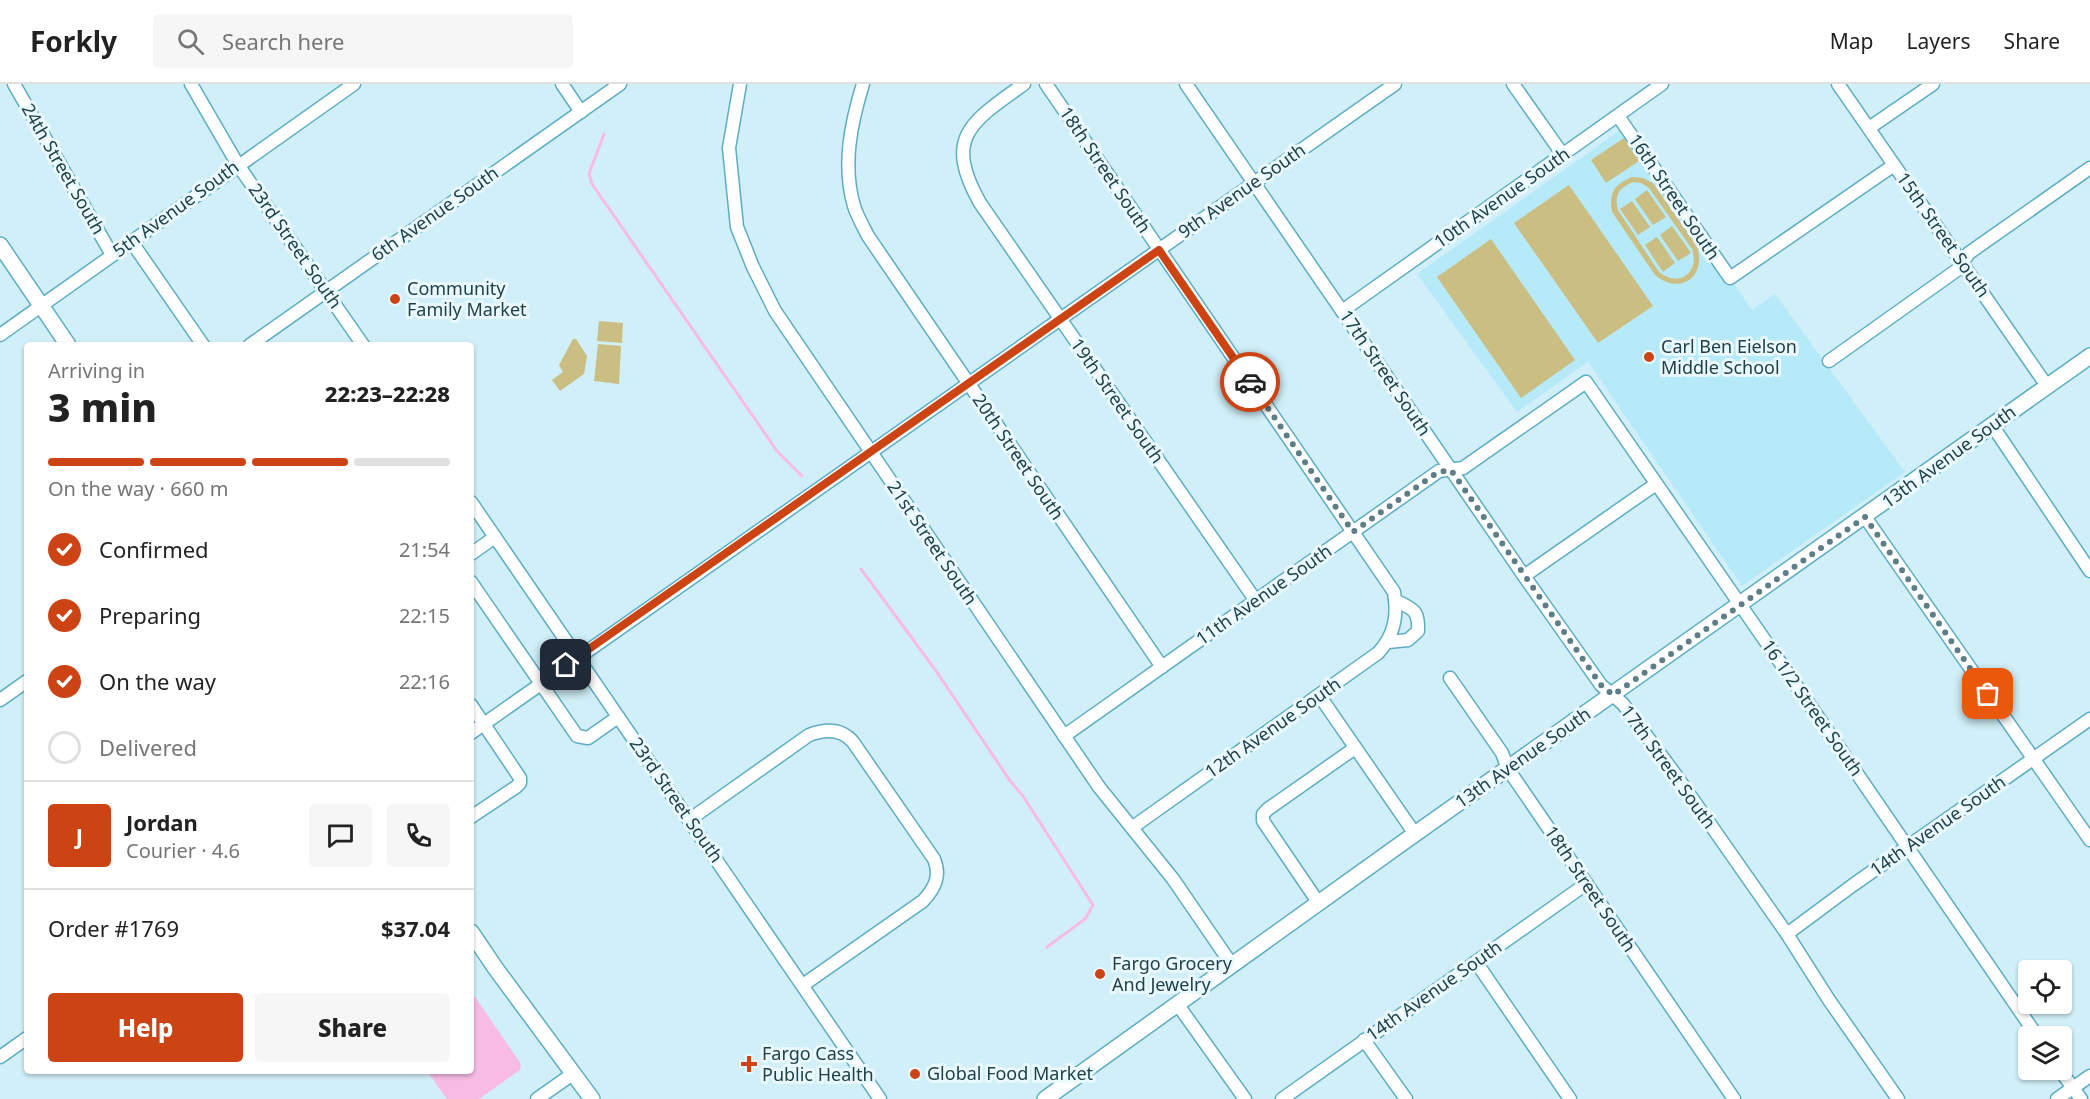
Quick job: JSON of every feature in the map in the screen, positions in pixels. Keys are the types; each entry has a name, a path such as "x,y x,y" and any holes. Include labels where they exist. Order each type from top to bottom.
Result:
{"main road":[{"path":"0,245 66,342"},
{"name":"13th Avenue South","path":"1045,1099 1318,902 2090,356"},
{"path":"474,936 592,1099"}],"street":[{"name":"24th Street South","path":"14,84 112,255"},
{"name":"23rd Street South","path":"191,84 238,165 361,342"},
{"name":"5th Avenue South","path":"0,335 354,84"},
{"path":"562,84 580,112"},
{"name":"6th Avenue South","path":"254,342 620,84"},
{"name":"21st Street South","path":"740,84 729,148 737,227 753,267 775,311 1099,787 1173,879 1232,965"},
{"name":"20th Street South","path":"863,84 853,117 848,162 854,206 868,236 1162,667"},
{"name":"19th Street South","path":"1024,84 986,113 968,132 962,150 963,167 969,184 1256,602"},
{"name":"18th Street South","path":"1046,84 1394,592 1394,628 1388,642"},
{"name":"17th Street South","path":"1186,84 1524,576 1601,685 1623,704 1675,774 1787,934 1829,1000 1898,1099"},
{"name":"9th Avenue South","path":"474,731 1395,84"},
{"path":"1513,84 1563,155"},
{"name":"10th Avenue South","path":"1342,311 1662,84"},
{"name":"15th Street South","path":"1839,84 2047,386"},
{"path":"1869,128 1934,84"},
{"name":"16th Street South","path":"1618,116 1730,278 1894,165"},
{"path":"1829,361 1957,270 1969,253 2090,168"},
{"path":"131,241 201,342"},
{"name":"11th Avenue South","path":"1064,736 1438,472 1463,468 1586,382"},
{"name":"16 1/2 Street South","path":"1586,382 2030,1026"},
{"path":"1992,425 2090,571"},
{"path":"1524,576 1656,484"},
{"name":"23rd Street South","path":"474,506 689,820 807,982 880,1099"},
{"path":"1865,517 2090,840"},
{"path":"474,552 495,537"},
{"path":"474,586 578,736 588,738 618,717"},
{"path":"1388,642 1408,640 1418,632 1418,618 1414,610 1395,600"},
{"name":"12th Avenue South","path":"1133,827 1378,653 1388,642"},
{"name":"18th Street South","path":"1450,678 1502,753 1508,769 1734,1099"},
{"path":"0,700 24,683"},
{"path":"1319,695 1415,834"},
{"path":"474,709 520,778 516,788 474,815"},
{"name":"14th Avenue South","path":"1787,934 2090,719"},
{"path":"689,820 809,735 829,730 848,736 853,742 934,858 938,874 934,887 923,901 807,982"},
{"path":"1318,902 1263,821 1263,814 1356,748"},
{"name":"14th Avenue South","path":"1282,1099 1586,884"},
{"path":"1476,962 1570,1099"},
{"path":"1178,1005 1245,1099"},
{"path":"0,1057 24,1040"},
{"path":"1364,1040 1406,1099"},
{"path":"537,1099 574,1073"},
{"path":"2057,1099 2090,1076"},
{"path":"2067,1080 2081,1099"}],"shaded area":[{"name":"Carl Ben Eielson Middle School","path":"1619,131 1721,277 1727,274 1752,310 1775,294 1905,472 1742,586 1588,362 1517,412 1417,274"},
{"path":"1624,138 1639,161 1606,183 1591,160"},
{"path":"1632,177 1643,178 1653,183 1697,246 1698,267 1689,280 1674,284 1655,275 1612,212 1612,194 1617,186","holes":["1633,182 1641,183 1649,188 1692,249 1693,265 1686,276 1674,279 1659,272 1618,210 1617,196 1621,190"]},
{"path":"1569,185 1653,306 1598,343 1514,223"},
{"path":"1647,190 1666,217 1653,225 1635,199"},
{"path":"1632,201 1650,227 1638,235 1620,209"},
{"path":"1672,226 1691,253 1678,261 1660,235"},
{"path":"1657,237 1675,263 1663,272 1645,245"},
{"path":"1491,239 1575,360 1521,398 1437,277"},
{"path":"599,321 623,323 622,343 597,341"},
{"path":"573,339 576,339 587,356 584,374 560,391 552,380 563,372 559,365"},
{"path":"598,344 621,346 619,384 594,381"},
{"path":"474,995 521,1064 520,1070 479,1099 447,1099 429,1074 474,1074"}],"waterway":[{"path":"604,134 589,174 592,184 777,451 802,476"},
{"path":"861,569 934,668 1011,782 1023,796 1093,905 1085,919 1047,947"}],"way so far":[{"path":"1250,382 1353,532 1438,472 1451,470 1601,685 1613,695 1865,517 1988,694"}],"place":[{"name":"Community Family Market","path":"395,299"},
{"name":"Carl Ben Eielson Middle School","path":"1649,357"},
{"name":"Fargo Grocery And Jewelry","path":"1100,974"},
{"name":"Fargo Cass Public Health","path":"749,1064"},
{"name":"Global Food Market","path":"915,1074"}],"route":[{"path":"566,665 1159,250 1250,382"}]}
